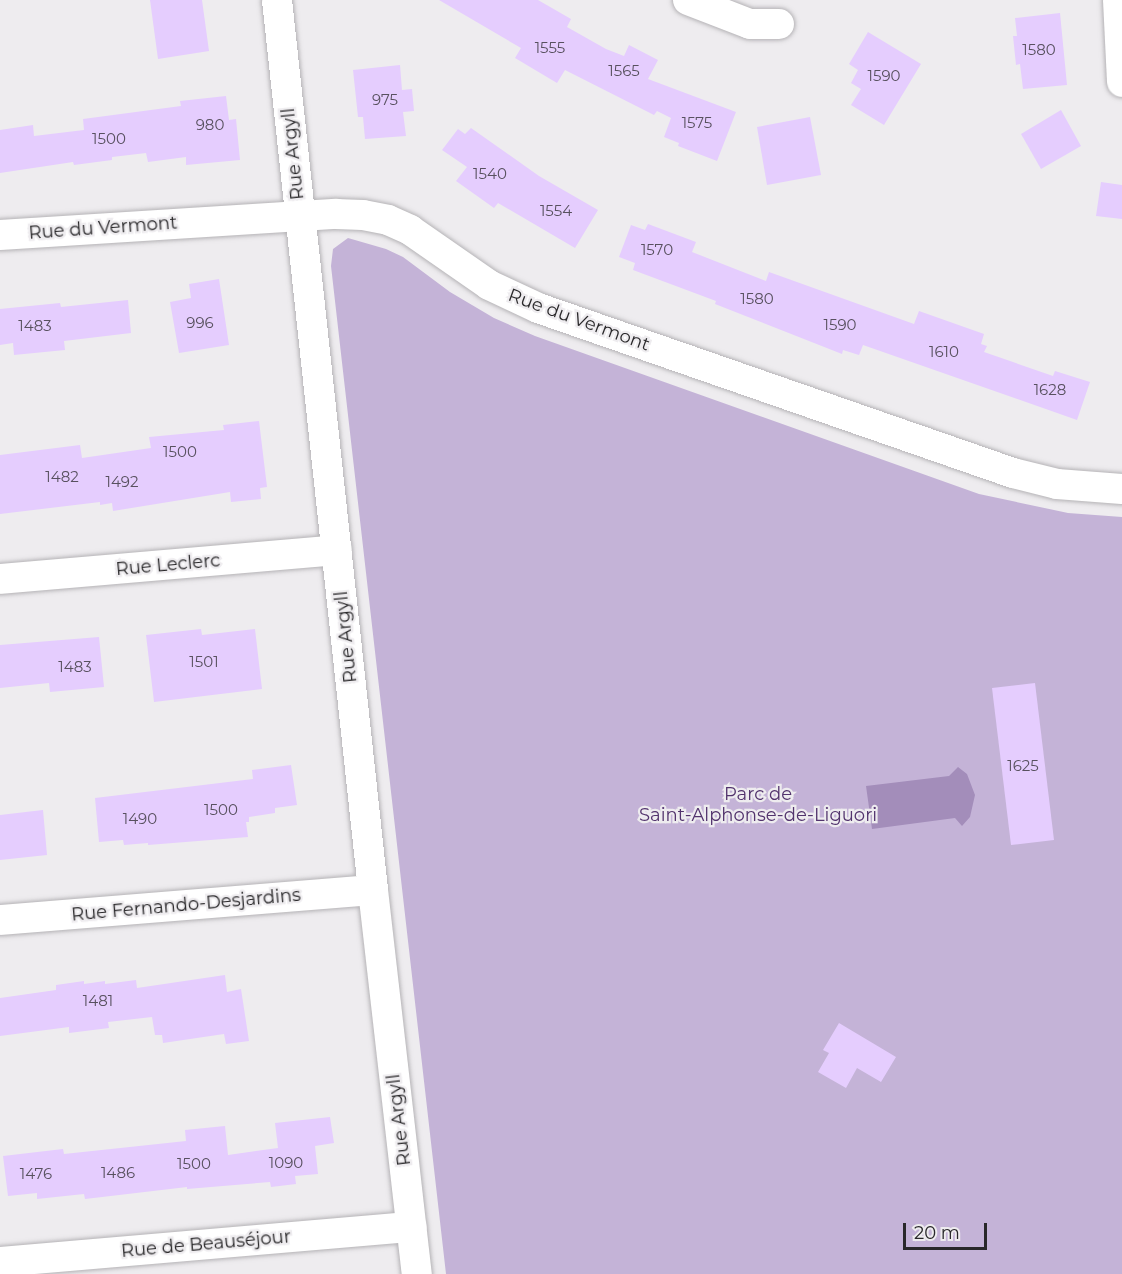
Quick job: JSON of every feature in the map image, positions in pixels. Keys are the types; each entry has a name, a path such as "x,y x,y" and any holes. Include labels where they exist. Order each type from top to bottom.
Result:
{"street":[{"name":"Rue Argyll","path":"277,0 417,1274"},
{"path":"688,0 750,24 779,24"},
{"path":"1118,0 1122,82"},
{"name":"Rue du Vermont","path":"0,235 299,215 363,214 388,220 410,230 489,285 538,308 1013,473 1057,484 1122,489"},
{"name":"Rue Leclerc","path":"0,579 337,550"},
{"name":"Rue Fernando-Desjardins","path":"0,920 373,890"},
{"name":"Rue de Beauséjour","path":"0,1262 411,1227"}],"green space":[{"name":"Parc de Saint-Alphonse-de-Liguori","path":"348,238 386,249 403,257 450,292 494,318 535,336 979,494 1068,513 1122,517 1122,1274 446,1274 331,266 333,249"}],"shaded area":[{"path":"958,767 967,774 975,795 970,817 962,826 955,818 872,829 866,786 949,776"}],"building":[{"path":"150,0 202,0 209,51 158,59"},
{"path":"439,0 538,0 571,19 567,27 606,49 624,56 629,45 658,60 648,79 736,112 717,161 678,146 679,143 664,137 671,118 657,111 654,115 565,70 557,83 515,58 521,48"},
{"path":"1060,13 1067,85 1023,89 1020,64 1016,65 1013,36 1017,36 1015,18"},
{"path":"868,32 921,64 884,125 851,105 861,89 851,83 858,70 849,64"},
{"path":"400,65 402,90 412,89 414,111 403,112 406,136 365,139 363,117 358,117 353,70"},
{"path":"226,96 229,120 236,119 240,160 186,165 186,157 148,162 146,153 112,157 112,160 74,165 73,162 0,173 0,130 33,125 34,136 84,130 83,119 181,106 180,101"},
{"path":"1061,110 1081,146 1041,169 1021,134"},
{"path":"810,117 821,175 767,185 757,127"},
{"path":"471,128 539,176 598,210 575,248 498,203 494,208 456,181 467,167 442,150 458,129 465,134"},
{"path":"1101,182 1122,185 1122,219 1096,216"},
{"path":"648,224 696,242 692,252 766,281 769,272 914,324 919,311 984,334 981,344 987,346 984,352 1053,376 1055,371 1090,382 1077,420 863,345 859,355 843,350 842,354 715,304 716,301 633,270 635,263 619,257 631,225 645,230"},
{"path":"219,279 229,345 179,353 170,302 191,298 189,284"},
{"path":"128,300 131,333 64,341 65,350 14,355 13,343 0,345 0,309 60,303 61,307"},
{"path":"259,421 267,487 260,488 261,499 231,502 230,492 113,511 112,503 100,505 100,502 0,514 0,455 80,445 82,458 151,448 149,437 224,430 223,425"},
{"path":"201,629 202,635 255,629 262,689 154,702 146,635"},
{"path":"99,637 104,687 50,692 49,683 0,688 0,645"},
{"path":"1035,683 1054,840 1011,845 992,688"},
{"path":"291,765 297,805 275,808 275,813 249,817 249,822 246,822 248,837 148,845 148,843 124,845 123,840 99,842 95,798 253,779 252,770"},
{"path":"43,810 47,855 0,860 0,815"},
{"path":"225,975 227,992 241,989 249,1041 226,1044 224,1034 163,1043 162,1035 155,1035 152,1017 108,1022 109,1028 69,1033 69,1027 0,1036 0,998 56,990 56,985 84,981 84,984 105,981 105,984 136,980 137,988"},
{"path":"839,1023 896,1057 881,1082 857,1068 846,1088 818,1072 829,1053 823,1050"},
{"path":"330,1117 334,1143 315,1146 318,1174 295,1176 296,1184 271,1187 270,1182 187,1189 187,1187 85,1199 84,1194 37,1199 37,1193 8,1196 3,1156 63,1149 64,1154 186,1141 185,1130 225,1126 228,1155 278,1148 275,1123"}]}
